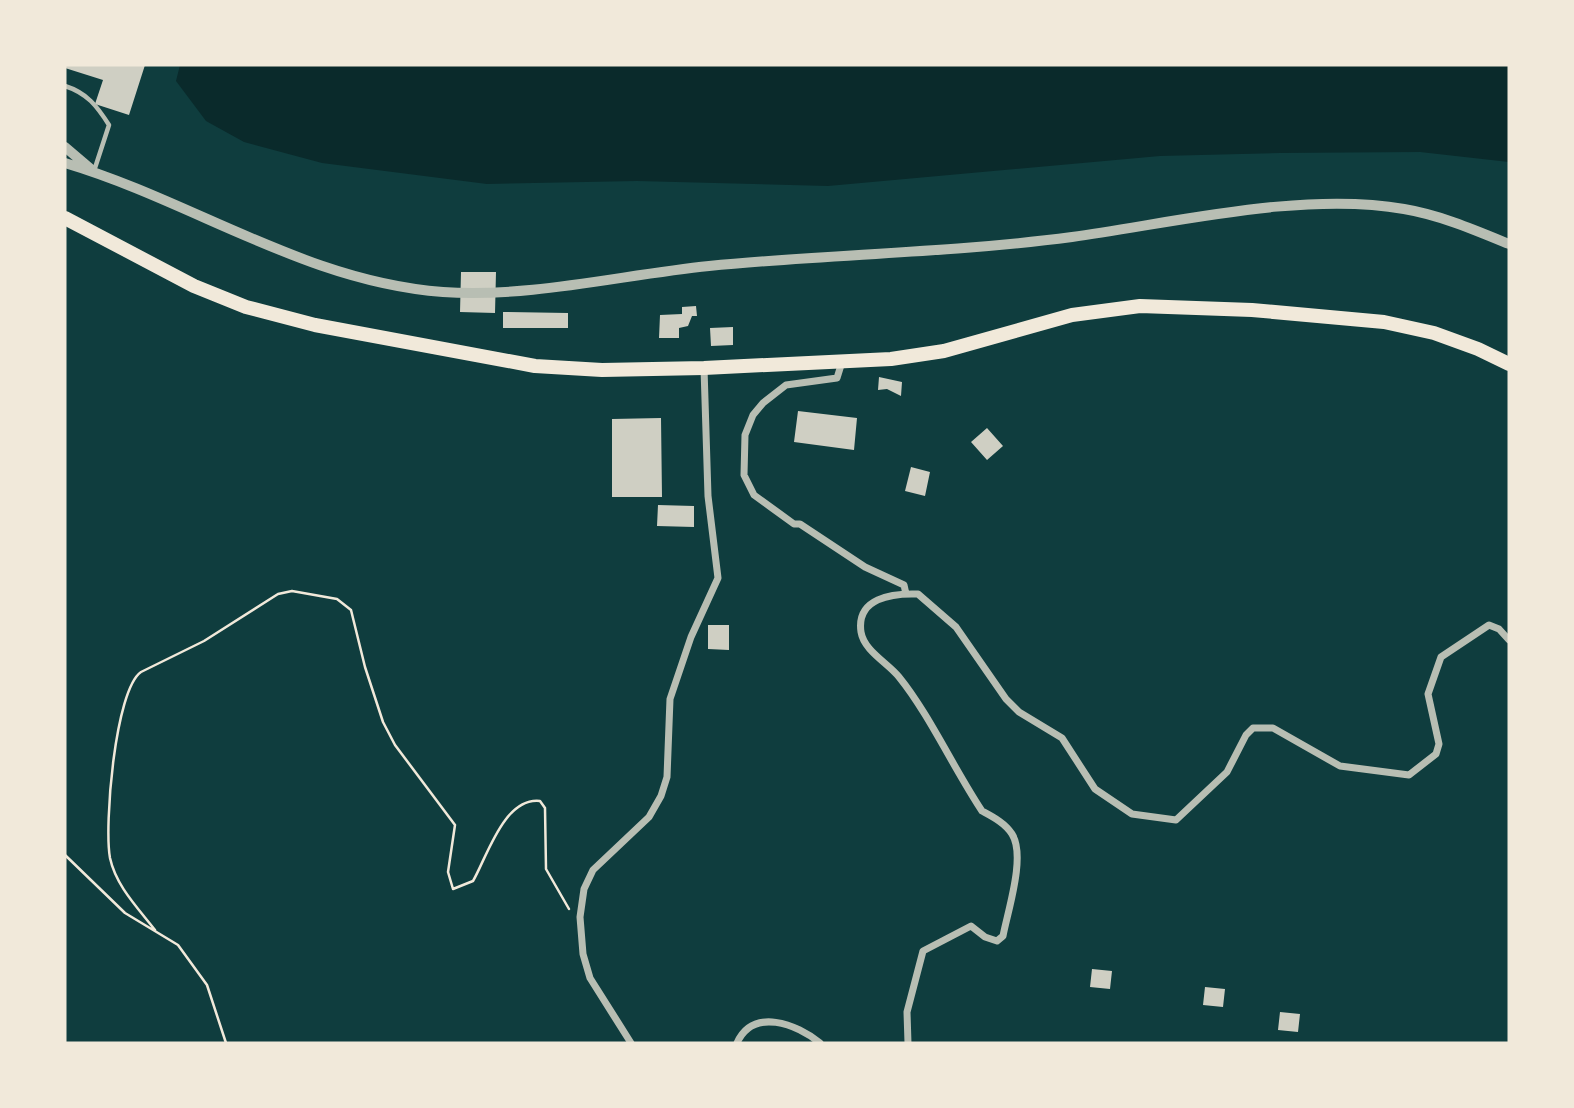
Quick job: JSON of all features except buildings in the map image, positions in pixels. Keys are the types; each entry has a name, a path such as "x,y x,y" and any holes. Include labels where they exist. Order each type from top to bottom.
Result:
{"highway":[{"path":"65,218 194,286 246,307 292,320 535,366 602,370 704,368 891,359 944,351 1072,315 1107,309 1180,306 1410,326 1478,349 1509,364"}],"street":[{"path":"65,147 94,172"},
{"path":"65,163 94,172 318,265 376,282 445,292 506,291 712,266 1005,245 1316,205 1406,209 1443,218 1509,244"},
{"path":"842,361 837,378 786,385 763,402 753,415 745,435 744,475 754,495 865,567 904,585 906,594"},
{"path":"631,1043 590,978 583,954 580,918 584,890 593,870 649,817 661,796 667,777 670,699 691,636 718,578 708,496 704,368"},
{"path":"908,1043 907,1012 923,951 971,926 985,937 996,940 1003,936 1018,858 1013,835 1003,824 982,811 900,677 865,643 861,634 861,620 865,607 877,599 918,594 956,627 1006,699 1019,712 1062,738 1095,789 1132,814 1168,821 1176,820 1227,772 1246,734 1263,726 1273,728 1340,766 1409,775 1424,767 1436,754 1439,744 1428,694 1441,657 1489,625 1499,629 1509,640"},
{"path":"737,1043 751,1025 765,1021 781,1023 802,1031 820,1043"}],"lane":[{"path":"65,86 80,91 95,104 109,125 94,172"}],"path":[{"path":"155,930 122,887 110,858 114,746 125,698 135,676 141,671 204,641 267,600 292,591 337,599 351,610 365,667 383,722 395,745 455,825 448,872 453,889 473,881 491,840 517,809 531,800 540,802 545,808 547,869 566,906 580,918"},
{"path":"65,855 125,913 178,945 207,985 226,1043"}],"water":[{"path":"180,65 1509,65 1509,162 1420,152 1280,153 1160,156 828,186 637,181 487,184 322,163 244,142 206,121 176,81"}]}
